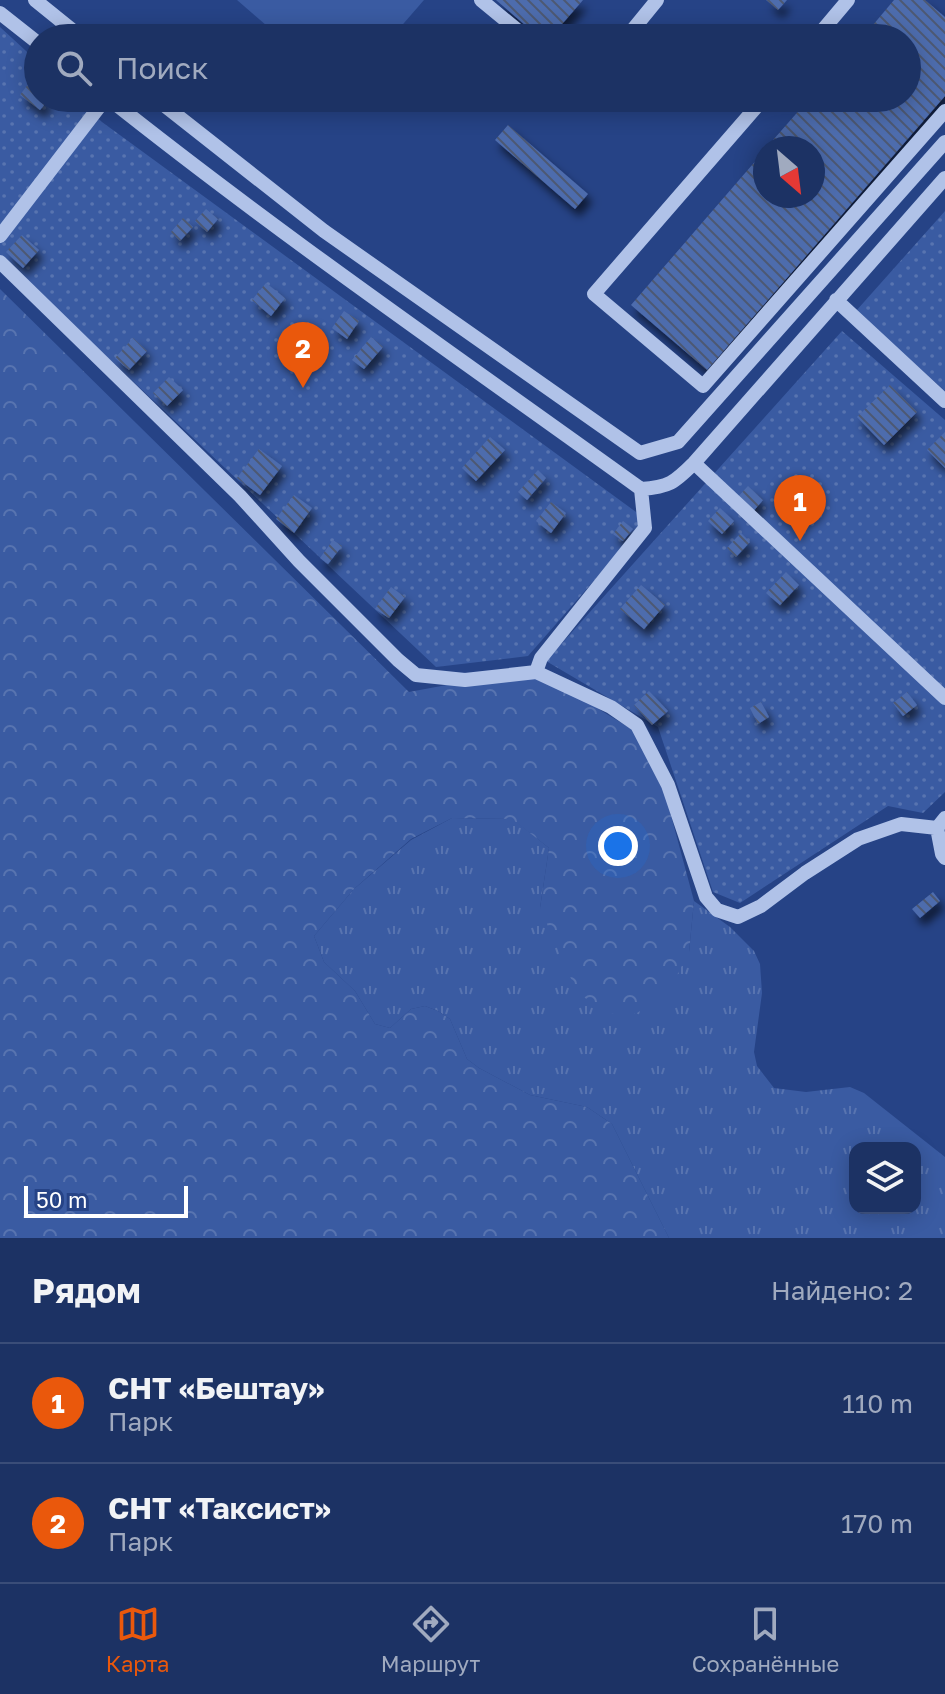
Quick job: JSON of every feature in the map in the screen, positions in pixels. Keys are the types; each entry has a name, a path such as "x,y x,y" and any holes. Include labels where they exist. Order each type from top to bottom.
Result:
{"street":[{"path":"35,0 65,24"},
{"path":"481,0 510,24"},
{"path":"637,24 657,0"},
{"path":"828,24 848,0"},
{"path":"0,13 24,32"},
{"path":"752,112 594,294 703,386 945,111"},
{"path":"0,236 96,112"},
{"path":"125,112 283,232 641,489 676,481 694,463 945,178"},
{"path":"173,112 324,231 640,453 678,442 945,142"},
{"path":"0,262 240,496 299,561 416,675 465,680 536,672 611,707 637,725 668,785 706,897 717,910 738,917 761,906 858,839 901,824 941,823 942,854 945,858"},
{"path":"836,300 945,401"},
{"path":"694,463 945,698"},
{"path":"536,672 541,658 645,528 641,489"}],"green space":[{"path":"237,0 424,0 403,24 265,24"},
{"path":"0,27 24,49 24,112 91,112 647,520 528,656 436,667 0,256"},
{"path":"945,211 945,391 856,311"},
{"path":"0,289 409,692 533,669 651,741 694,901 689,952 675,979 657,1003 628,1017 599,1010 576,990 540,908 549,848 512,819 452,818 411,839 354,889 314,936 324,962 355,991 375,1024 390,1028 411,1009 425,1006 438,1011 450,1019 467,1059 479,1068 530,1095 587,1107 612,1124 669,1238 0,1238"},
{"path":"842,331 945,420 945,792 923,813 888,806 740,903 713,892 658,727 546,661"},
{"path":"452,818 513,819 549,848 540,908 689,952 694,901 730,927 754,951 760,964 762,993 754,1052 757,1066 774,1088 806,1092 850,1087 864,1093 945,1157 945,1238 669,1238 612,1124 587,1107 530,1095 479,1068 467,1059 450,1019 438,1011 425,1006 411,1009 390,1028 375,1024 355,991 324,962 314,936 354,889 411,840"}],"building":[{"path":"496,0 583,0 562,24 524,24"},
{"path":"766,0 787,0 778,10"},
{"path":"894,0 925,0 945,17 945,96 707,370 631,305 753,164 753,208 825,208 825,136 777,136 798,112 921,112 921,24 874,24"},
{"path":"508,125 588,194 575,209 495,140"},
{"path":"206,209 218,219 207,232 195,221"},
{"path":"183,218 193,227 180,241 171,232"},
{"path":"22,235 39,250 23,268 6,252"},
{"path":"266,283 285,298 271,316 252,300"},
{"path":"344,311 359,321 347,339 332,328"},
{"path":"371,337 383,347 364,369 352,360"},
{"path":"133,338 147,351 129,370 115,358"},
{"path":"169,377 183,390 167,406 153,393"},
{"path":"890,385 917,412 884,445 857,417"},
{"path":"945,432 945,468 927,450"},
{"path":"490,437 505,450 476,481 462,468"},
{"path":"259,449 282,466 260,495 237,478"},
{"path":"538,470 546,478 527,500 518,492"},
{"path":"748,486 763,500 751,514 735,500"},
{"path":"294,495 312,508 294,533 276,519"},
{"path":"551,502 566,513 551,533 536,521"},
{"path":"720,508 734,521 722,534 708,521"},
{"path":"623,521 633,529 623,541 613,534"},
{"path":"741,533 750,542 736,557 727,548"},
{"path":"333,540 342,546 328,564 320,558"},
{"path":"786,572 799,585 780,605 766,593"},
{"path":"641,585 665,605 644,629 620,609"},
{"path":"391,587 405,597 389,618 375,609"},
{"path":"649,691 668,711 652,725 634,705"},
{"path":"907,692 917,705 903,716 893,703"},
{"path":"761,702 769,717 758,724 750,708"},
{"path":"933,892 940,901 920,918 912,909"}],"place":[{"name":"СНТ «Таксист»","path":"303,388"},
{"name":"СНТ «Бештау»","path":"800,541"}]}
